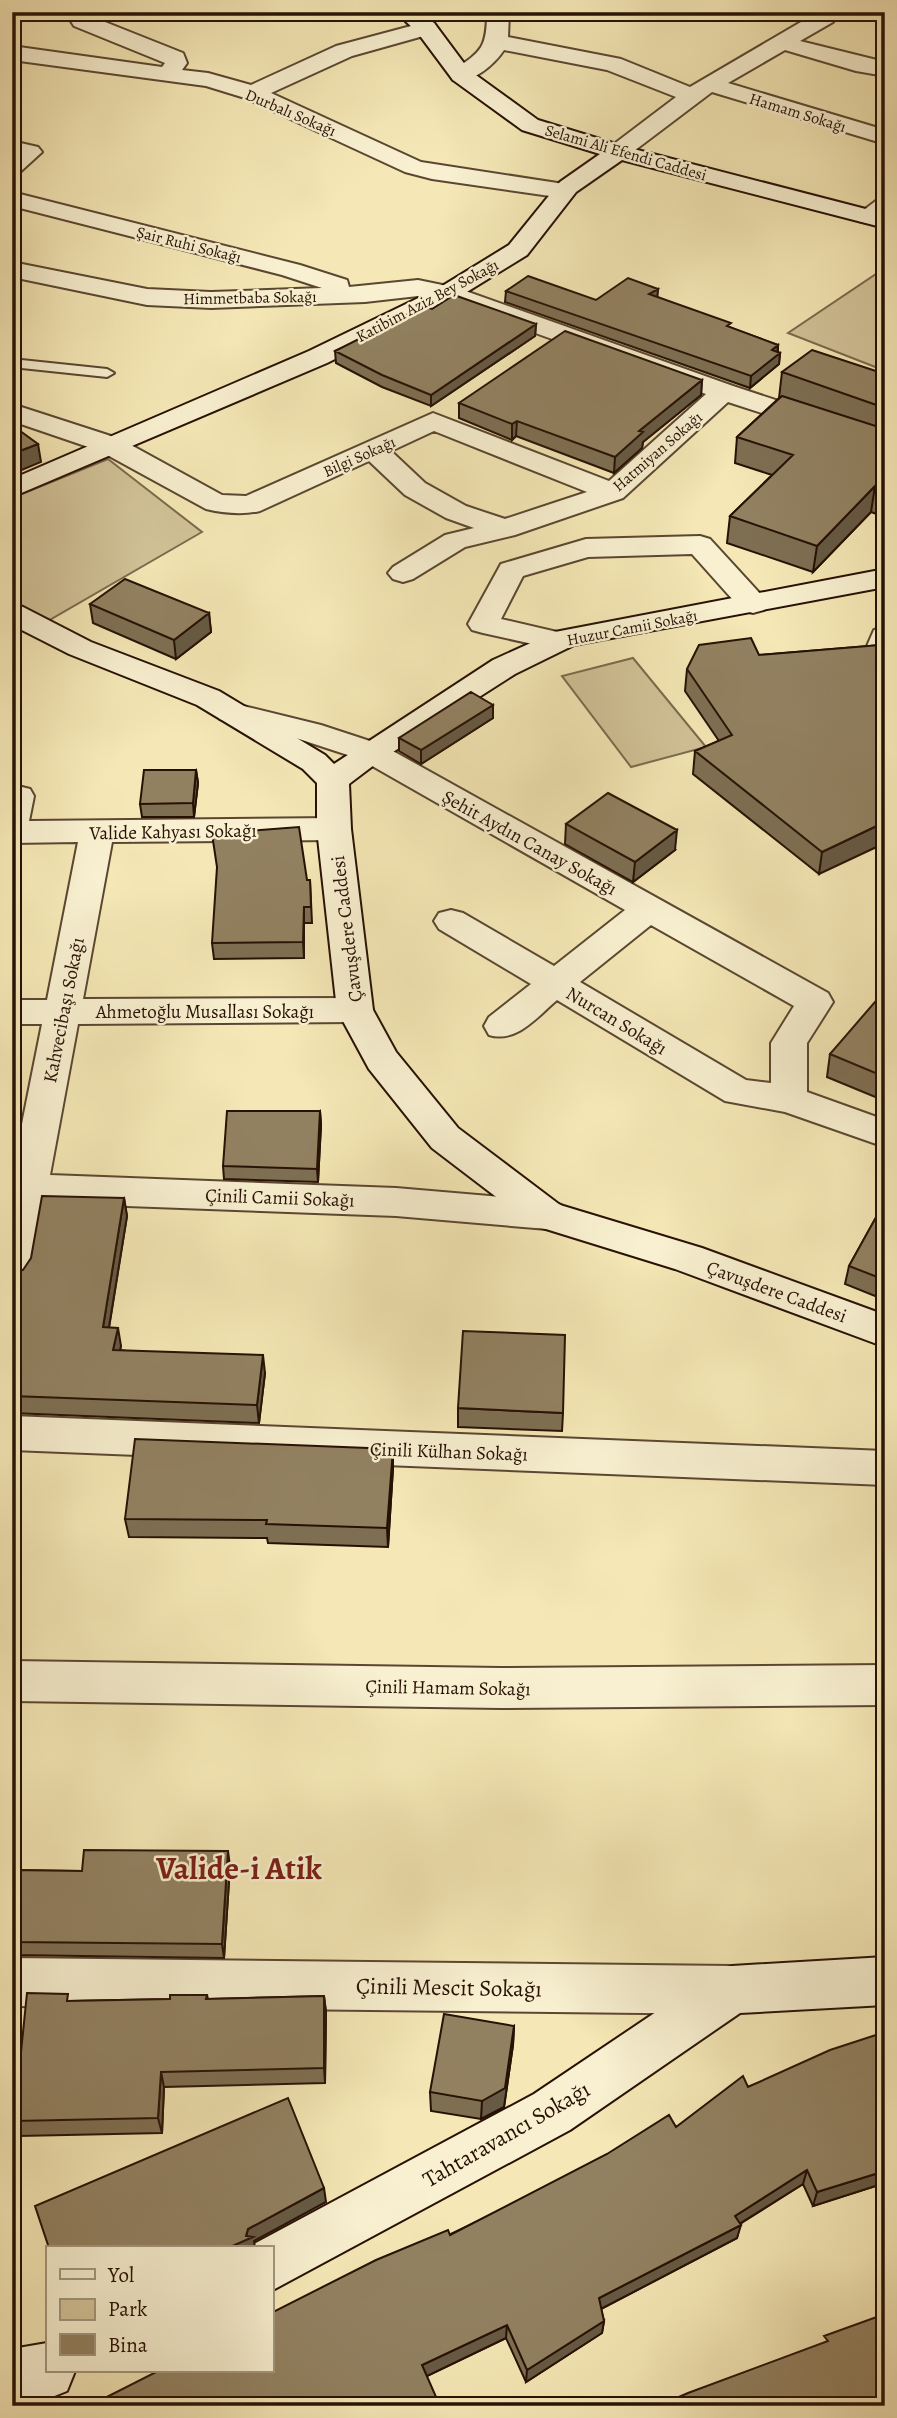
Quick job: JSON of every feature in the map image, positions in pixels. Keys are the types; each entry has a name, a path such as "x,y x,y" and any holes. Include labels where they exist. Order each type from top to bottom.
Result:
{"street":[{"path":"75,12 82,21 175,58 176,63 167,75"},
{"name":"Selami Ali Efendi Caddesi","path":"406,12 426,29 461,75 530,125 618,152 879,214"},
{"path":"461,75 491,55 497,42 498,12"},
{"name":"Katibim Aziz Bey Sokağı","path":"12,489 318,357 448,293 518,250 564,191 701,90 825,17 823,12"},
{"path":"253,93 344,51 426,29"},
{"name":"Hamam Sokağı","path":"497,42 613,64 701,90 885,137"},
{"path":"781,42 864,66 885,69"},
{"name":"Durbalı Sokağı","path":"16,57 208,80 253,93 413,167 432,173 564,191"},
{"path":"12,148 30,152 12,167"},
{"name":"Şair Ruhi Sokağı","path":"12,199 291,270 365,294"},
{"name":"Himmetbaba Sokağı","path":"12,269 147,296 211,300 365,294 418,288 448,293 724,392 764,393 885,444"},
{"path":"537,350 560,334"},
{"name":"Hatmiyan Sokağı","path":"403,573 455,541 505,529 613,492 724,392"},
{"name":"Bilgi Sokağı","path":"12,412 110,445 216,503 250,505 374,450 433,421 456,406"},
{"path":"433,421 613,492"},
{"path":"374,450 415,489 456,512 505,529"},
{"path":"559,641 483,624 511,570 586,548 700,545 753,604"},
{"name":"Huzur Camii Sokağı","path":"332,780 504,667 559,641 885,578"},
{"path":"12,613 80,648 208,698 314,762 332,780"},
{"path":"885,636 882,646 885,658"},
{"name":"Şehit Aydın Canay Sokağı","path":"232,712 310,732 371,752 815,1002 789,1043 789,1099"},
{"name":"Çavuşdere Caddesi","path":"332,780 334,829 355,1010 382,1060 444,1138 547,1215 688,1258 885,1331"},
{"name":"Valide Kahyası Sokağı","path":"12,832 334,829"},
{"name":"Kahvecibaşı Sokağı","path":"12,1275 21,1188 62,1013 97,832"},
{"path":"502,1026 649,909"},
{"name":"Nurcan Sokağı","path":"451,922 738,1092 789,1099 885,1134"},
{"name":"Ahmetoğlu Musallası Sokağı","path":"12,1012 355,1010"},
{"name":"Çinili Camii Sokağı","path":"21,1188 396,1202 547,1215"},
{"name":"Çinili Külhan Sokağı","path":"12,1433 885,1468"},
{"name":"Çinili Hamam Sokağı","path":"12,1681 502,1688 885,1685"},
{"name":"Çinili Mescit Sokağı","path":"12,1982 732,1990 885,1981"},
{"name":"Tahtaravancı Sokağı","path":"273,2263 552,2112 732,1990"},
{"path":"12,2377 46,2371"}],"lane":[{"path":"12,363 107,373"}],"green space":[{"path":"885,268 883,370 788,333"},
{"path":"108,459 202,532 46,622 12,603 12,498"},
{"path":"633,658 706,747 631,767 562,676"}],"building":[{"path":"528,276 596,300 628,278 658,289 649,294 731,323 727,326 778,345 772,350 780,353 751,376 506,291"},
{"path":"454,295 536,324 431,395 382,375 335,351 424,306 432,309"},
{"path":"565,331 702,380 639,431 643,432 615,457 517,421 512,424 459,403"},
{"path":"812,350 885,374 885,408 782,372"},
{"path":"782,396 885,429 885,489 875,486 817,546 730,516 793,455 737,437"},
{"path":"12,425 38,444 12,454"},
{"path":"125,579 209,613 174,640 90,604"},
{"path":"751,638 759,655 885,646 885,822 822,852 695,751 732,735 687,669 699,645"},
{"path":"471,692 493,705 421,750 399,738"},
{"path":"144,770 196,770 193,803 140,804"},
{"path":"608,793 677,830 635,862 566,824"},
{"path":"299,827 307,880 310,880 311,907 304,907 303,942 212,943 217,867 212,834"},
{"path":"881,995 885,997 885,1077 830,1054"},
{"path":"227,1111 320,1111 317,1169 223,1166"},
{"path":"42,1196 124,1198 103,1327 118,1328 113,1350 263,1355 257,1405 12,1396 12,1324 20,1294 12,1294 12,1273 23,1270 31,1258"},
{"path":"885,1201 885,1280 849,1266"},
{"path":"463,1331 565,1335 563,1413 458,1408"},
{"path":"135,1439 393,1449 387,1528 266,1524 267,1520 125,1519"},
{"path":"84,1850 228,1851 222,1944 12,1942 12,1870 82,1871"},
{"path":"27,1993 68,1994 67,2001 170,1999 170,1995 207,1995 206,1999 324,1996 324,2068 161,2072 158,2118 14,2121"},
{"path":"444,2014 514,2026 505,2088 482,2101 430,2092"},
{"path":"885,2032 885,2171 817,2192 807,2170 735,2216 741,2225 599,2298 604,2321 527,2370 507,2325 422,2365 440,2406 76,2406 97,2402 156,2372 273,2372 273,2312 376,2260 448,2230 450,2235 607,2154 669,2115 676,2127 743,2076 748,2087 830,2050"},
{"path":"288,2098 324,2188 248,2229 246,2236 253,2237 233,2246 48,2246 35,2206"},
{"path":"885,2314 885,2406 658,2406 828,2341 824,2336"}],"district":[{"name":"Valide-i Atik","path":"239,1868"}]}
